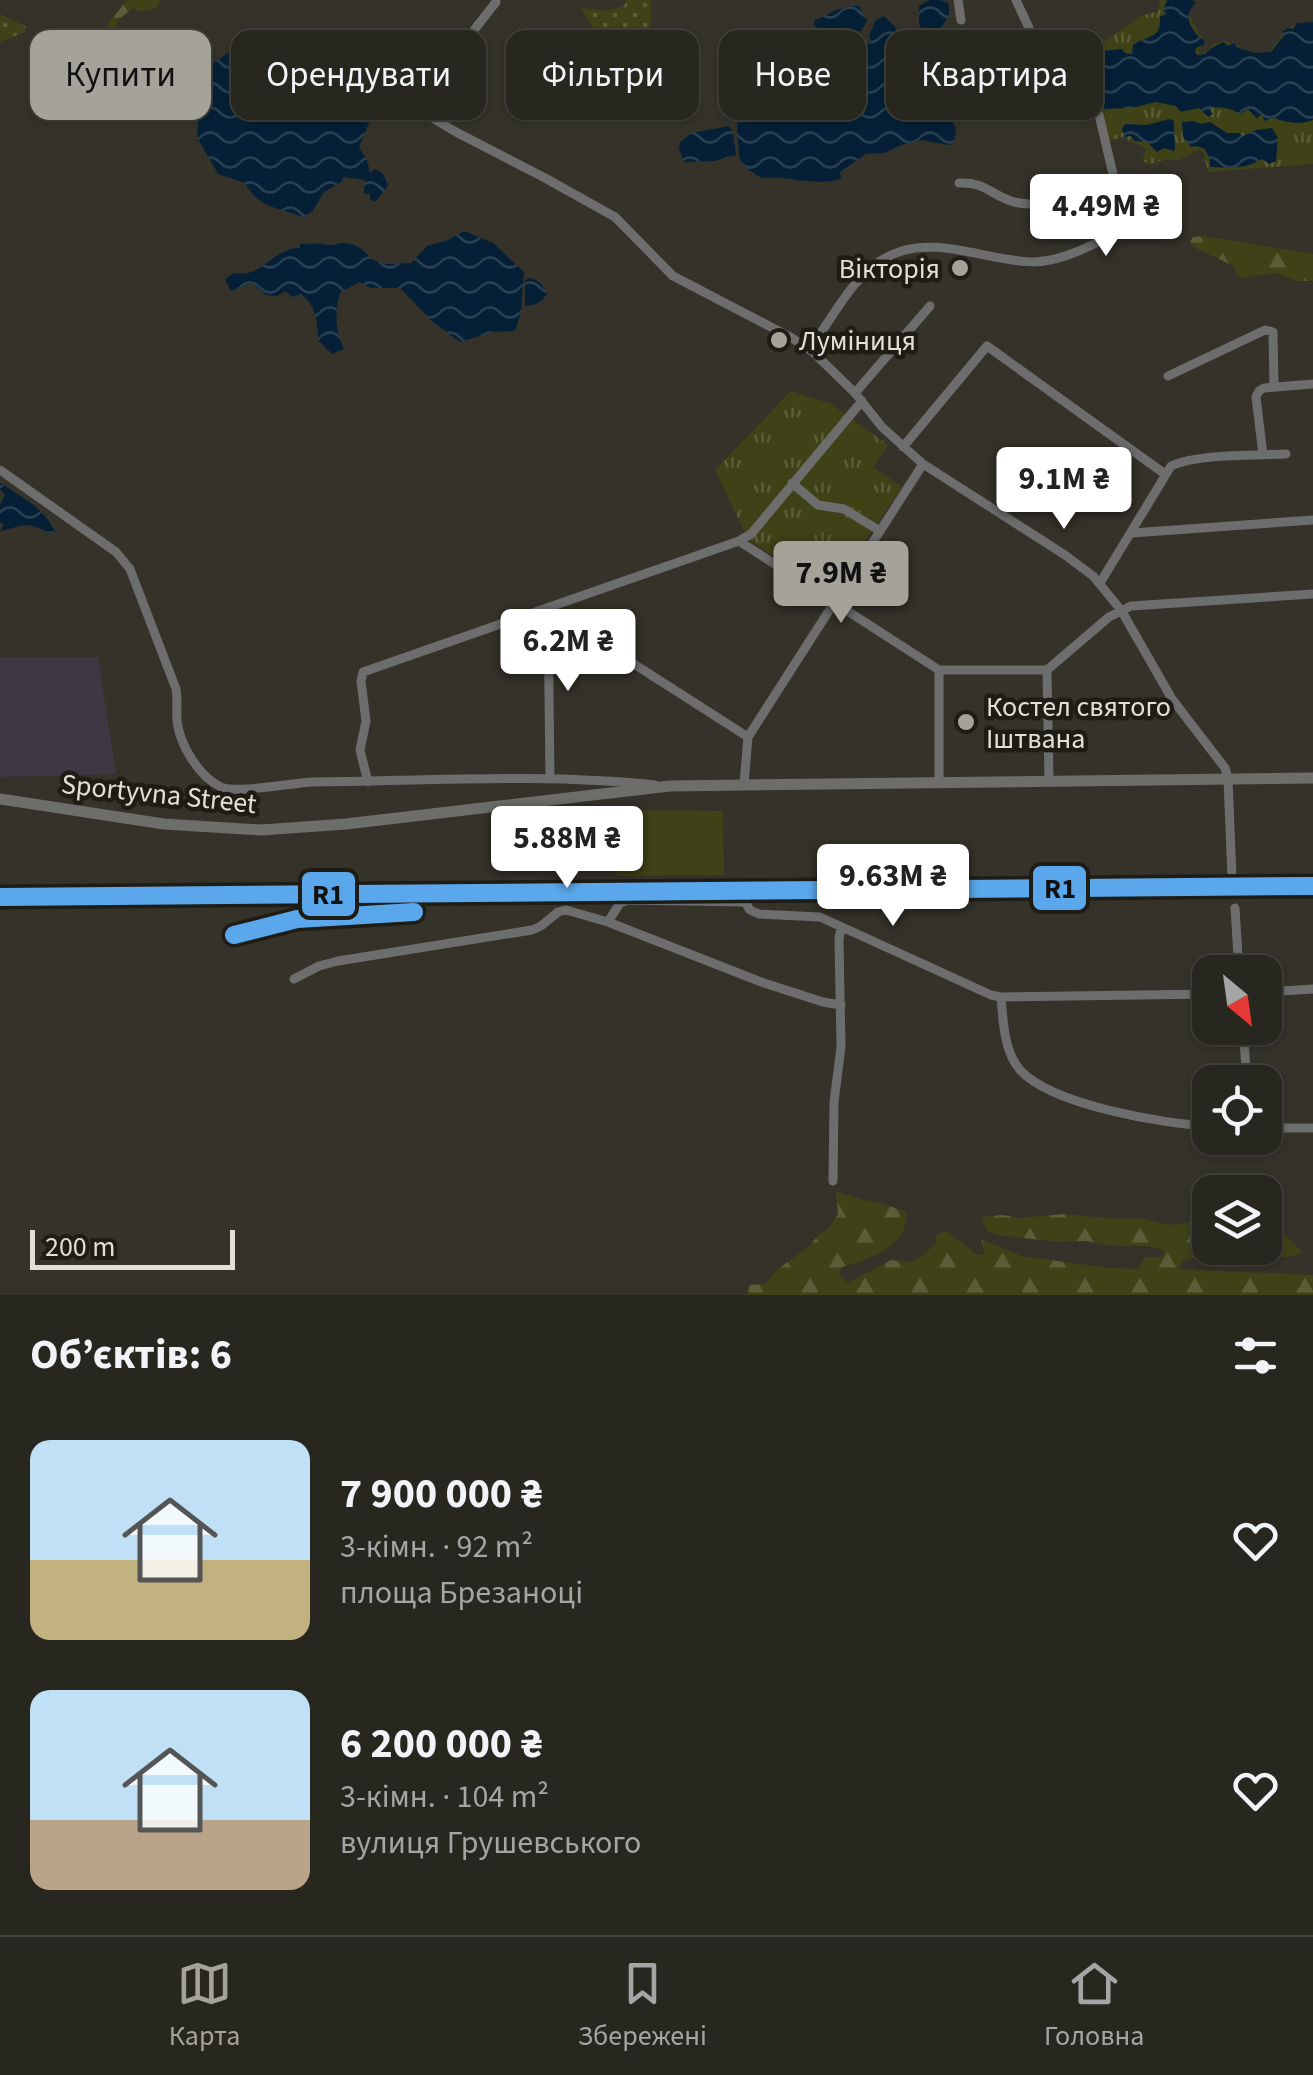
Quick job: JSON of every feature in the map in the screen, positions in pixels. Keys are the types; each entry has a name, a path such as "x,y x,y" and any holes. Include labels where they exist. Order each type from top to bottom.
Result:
{"main road":[{"name":"Sportyvna Street","path":"0,799 164,824 262,830 346,824 670,786 1313,778"}],"street":[{"path":"958,0 962,20"},
{"path":"813,352 815,340 859,279 892,254 908,249 950,249 1040,262 1078,252 1116,231 1121,223 1122,212 1099,115 1052,88 1043,58 1016,0"},
{"path":"496,2 435,80 426,110 445,126 614,217 674,276 813,352 859,397 882,427 924,464 1100,583 1121,610 1172,699 1225,768 1232,878"},
{"path":"959,183 975,182 1011,201 1047,204 1093,216 1116,231"},
{"path":"368,782 360,750 366,721 361,681 364,672 740,541 792,483 930,306"},
{"path":"1168,376 1265,330 1272,332 1274,387"},
{"path":"903,447 987,346 1165,474"},
{"path":"1263,455 1256,397 1259,391 1313,384"},
{"path":"1100,583 1172,466 1179,462 1286,454"},
{"path":"744,784 748,738 924,464"},
{"name":"Sportyvna Street","path":"0,470 116,552 130,568 176,690 176,719 186,748 200,774 224,790 308,782 550,779 670,786"},
{"path":"792,483 818,505 844,509 880,531"},
{"path":"1132,534 1313,520"},
{"path":"740,541 939,670 1046,670 1131,606 1313,594"},
{"path":"548,609 748,738"},
{"path":"548,609 550,779"},
{"path":"939,670 939,783"},
{"path":"1046,670 1049,781"},
{"path":"608,922 620,903 628,900 746,902 750,910 759,914 820,917 991,995 1192,994"},
{"path":"1235,908 1239,955"},
{"path":"294,978 338,960 532,930 566,910 608,922 764,983 841,1006"},
{"path":"833,1181 834,1102 841,1047 841,927"},
{"path":"1282,991 1313,989"},
{"path":"1001,997 1008,1046 1019,1069 1042,1087 1077,1101 1192,1123"},
{"path":"1282,1128 1313,1128"}],"shaded area":[{"path":"0,657 98,657 116,774 0,777"}],"green space":[{"path":"127,0 161,0 156,8 140,12 133,8 118,20 116,30 107,29"},
{"path":"626,0 651,0 650,30 595,30 581,8 605,11 624,6"},
{"path":"1160,0 1194,0 1188,13 1203,41 1199,50 1202,54 1216,43 1226,41 1253,54 1267,54 1289,28 1313,22 1313,164 1208,172 1203,151 1151,164 1144,162 1146,149 1141,146 1124,137 1109,141 1103,120 1103,42 1141,16 1158,11"},
{"path":"0,14 27,27 25,32 0,42"},
{"path":"1193,237 1313,254 1313,281 1297,281 1275,273 1242,278 1234,266 1190,242"},
{"path":"791,391 831,404 888,445 873,467 902,487 829,594 748,539 715,470"},
{"path":"617,810 723,811 724,875 616,876"},
{"path":"836,1191 906,1212 901,1234 885,1250 842,1267 839,1274 848,1283 891,1260 916,1260 936,1244 936,1235 947,1231 977,1255 985,1254 981,1239 1022,1256 1108,1268 1137,1269 1146,1257 1162,1257 1165,1251 1148,1246 997,1235 986,1229 982,1217 1064,1214 1141,1218 1168,1225 1192,1222 1192,1259 1183,1260 1178,1269 1313,1275 1313,1295 748,1295 749,1285 765,1284 829,1228 838,1214"},
{"path":"1282,1231 1302,1253 1282,1257"}],"water":[{"path":"929,0 940,0 948,3 949,13 938,29 922,30 919,6"},
{"path":"1167,0 1196,2 1189,12 1189,21 1205,41 1196,48 1197,55 1234,41 1236,47 1255,53 1271,52 1283,31 1293,29 1297,23 1313,22 1313,120 1264,121 1263,116 1257,119 1248,109 1240,114 1221,108 1209,109 1213,114 1208,117 1199,108 1180,112 1176,106 1156,102 1103,109 1103,51 1122,49 1132,54 1133,45 1158,30 1160,17 1167,13 1163,11"},
{"path":"859,6 868,19 862,30 818,29 814,25 814,21 836,10"},
{"path":"884,16 897,30 886,30 886,120 950,120 956,134 953,144 922,140 885,153 866,154 840,172 841,179 831,181 761,178 747,168 739,156 739,120 866,120 866,46 871,42 869,35 876,20"},
{"path":"231,51 231,120 370,120 359,147 370,173 375,169 380,172 388,186 375,202 370,194 364,194 365,180 344,177 324,192 312,212 302,217 263,203 245,183 218,174 197,137 199,120 211,120 211,65"},
{"path":"1174,121 1173,151 1164,148 1157,152 1147,142 1124,137 1125,124 1147,125"},
{"path":"1182,122 1210,122 1227,133 1243,136 1272,128 1278,138 1276,161 1269,164 1262,159 1244,166 1210,167 1205,149 1191,147 1183,137"},
{"path":"729,126 736,155 714,161 684,162 680,142 692,133"},
{"path":"464,231 493,243 524,272 521,313 515,331 493,332 460,342 433,322 400,288 371,288 359,282 340,293 337,322 344,349 332,354 318,340 315,314 301,294 292,297 286,291 277,296 266,295 252,283 231,291 225,279 234,273 252,272 304,243 351,244 371,259 386,264 411,263 427,246"},
{"path":"530,278 541,284 547,294 538,303 525,306 525,280"},
{"path":"0,483 38,509 58,534 25,525 0,531 4,525 0,522 0,505 5,494"}],"transit line":[{"name":"R1","path":"0,897 1313,886"},
{"name":"R1","path":"234,935 297,919 414,912"}],"place":[{"name":"Вікторія","path":"960,268"},
{"name":"Луміниця","path":"779,340"},
{"name":"Костел святого Іштвана","path":"966,722"}]}
